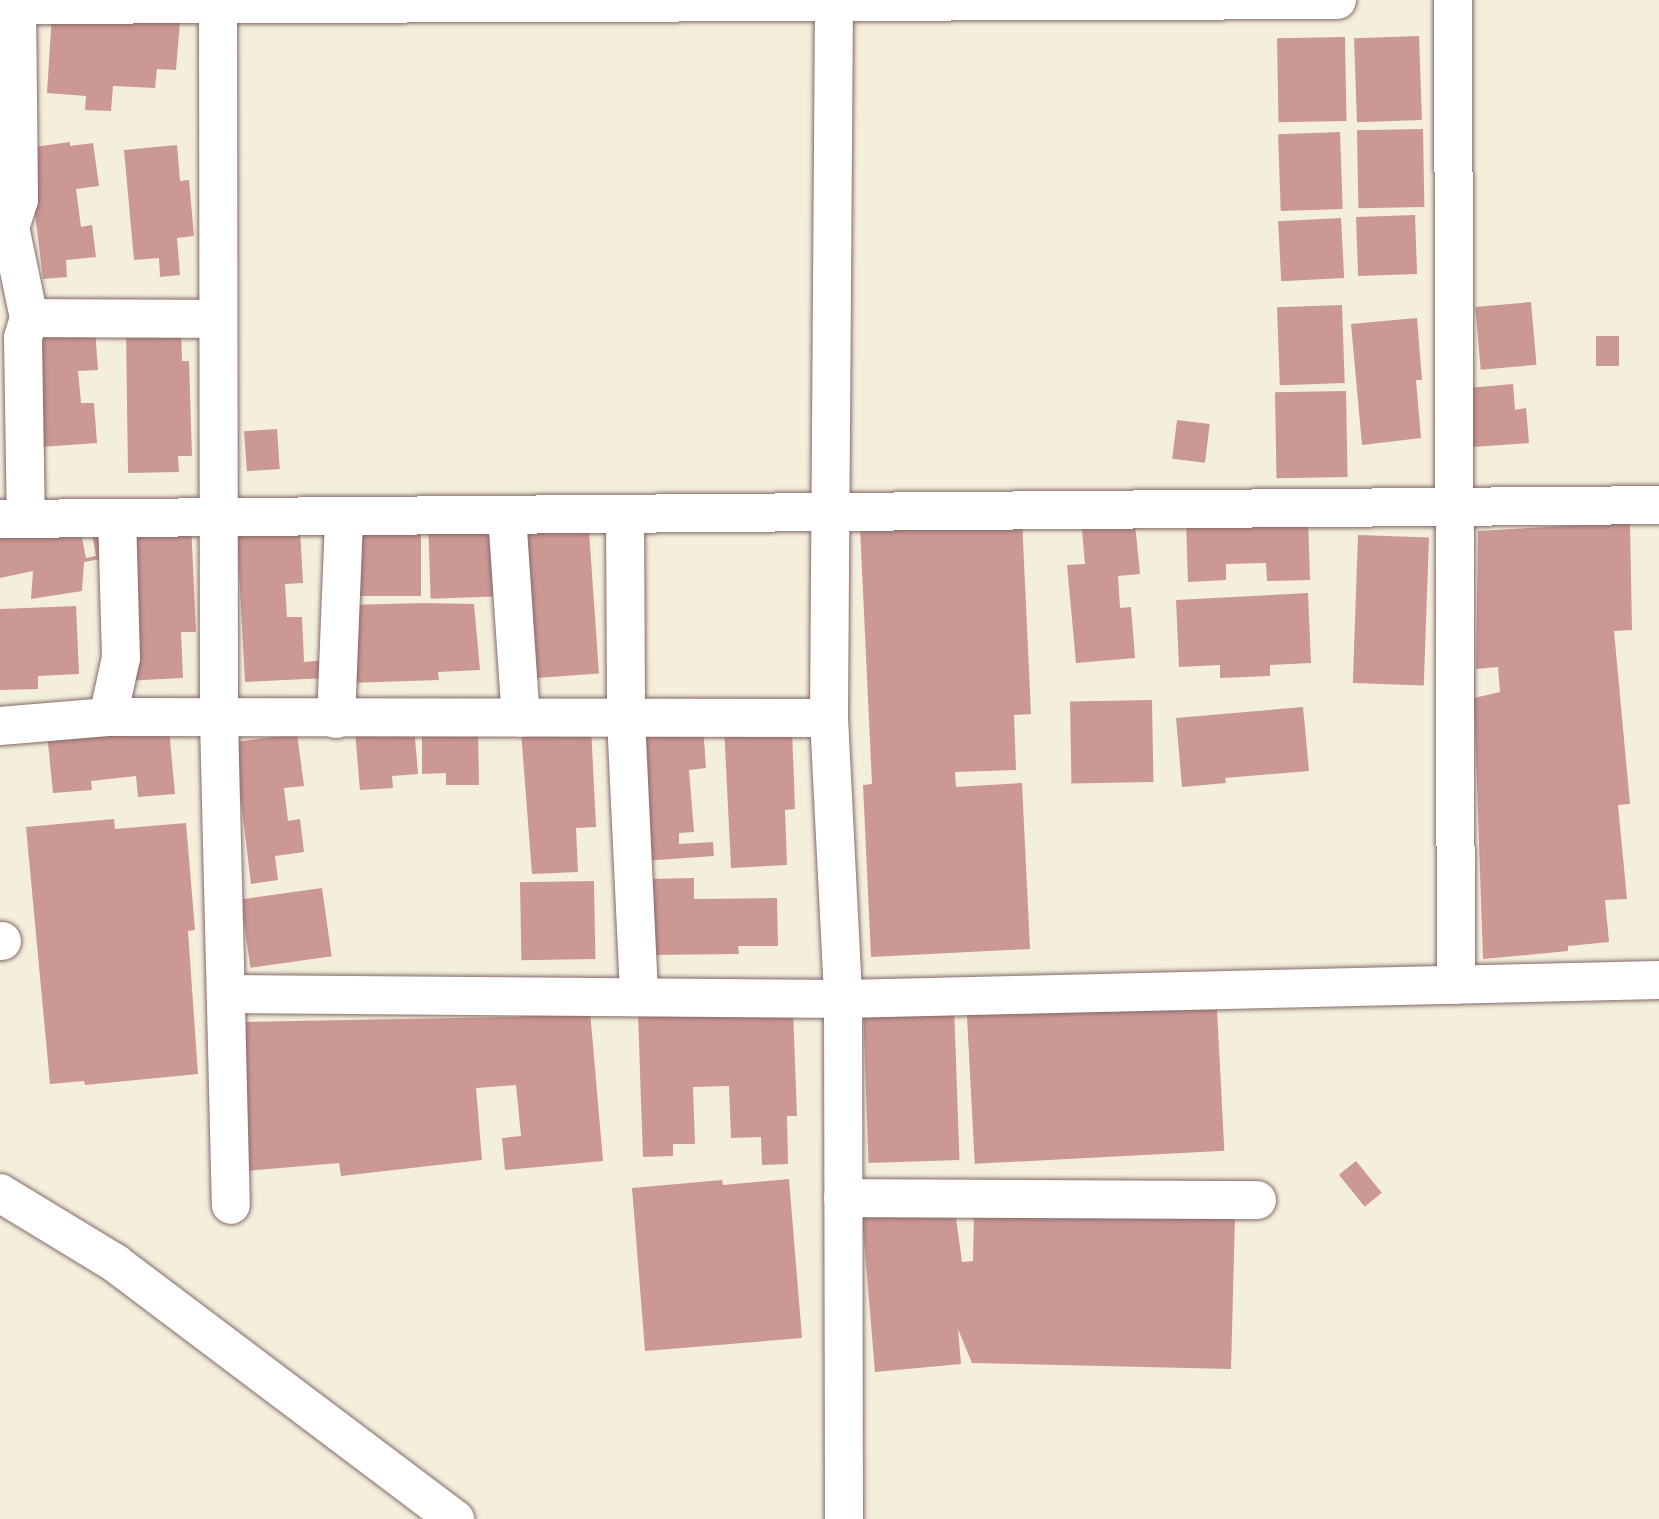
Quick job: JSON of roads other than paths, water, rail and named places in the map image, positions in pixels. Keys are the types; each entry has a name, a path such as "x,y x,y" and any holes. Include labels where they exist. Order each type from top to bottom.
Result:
{"street":[{"path":"1337,0 8,5 19,201 5,227 29,318 23,338 13,519 1659,505"},
{"path":"1453,0 1456,985"},
{"path":"834,1 829,718 842,999 845,1519"},
{"path":"218,4 219,720 231,1205"},
{"path":"29,318 218,319"},
{"path":"625,514 626,718 639,996"},
{"path":"507,515 521,718"},
{"path":"336,719 344,516"},
{"path":"108,718 121,658 117,518"},
{"path":"0,726 108,718 829,718"},
{"path":"226,994 842,999 1659,980"},
{"path":"0,1193 115,1263 455,1519"},
{"path":"843,1198 1257,1200"}]}
